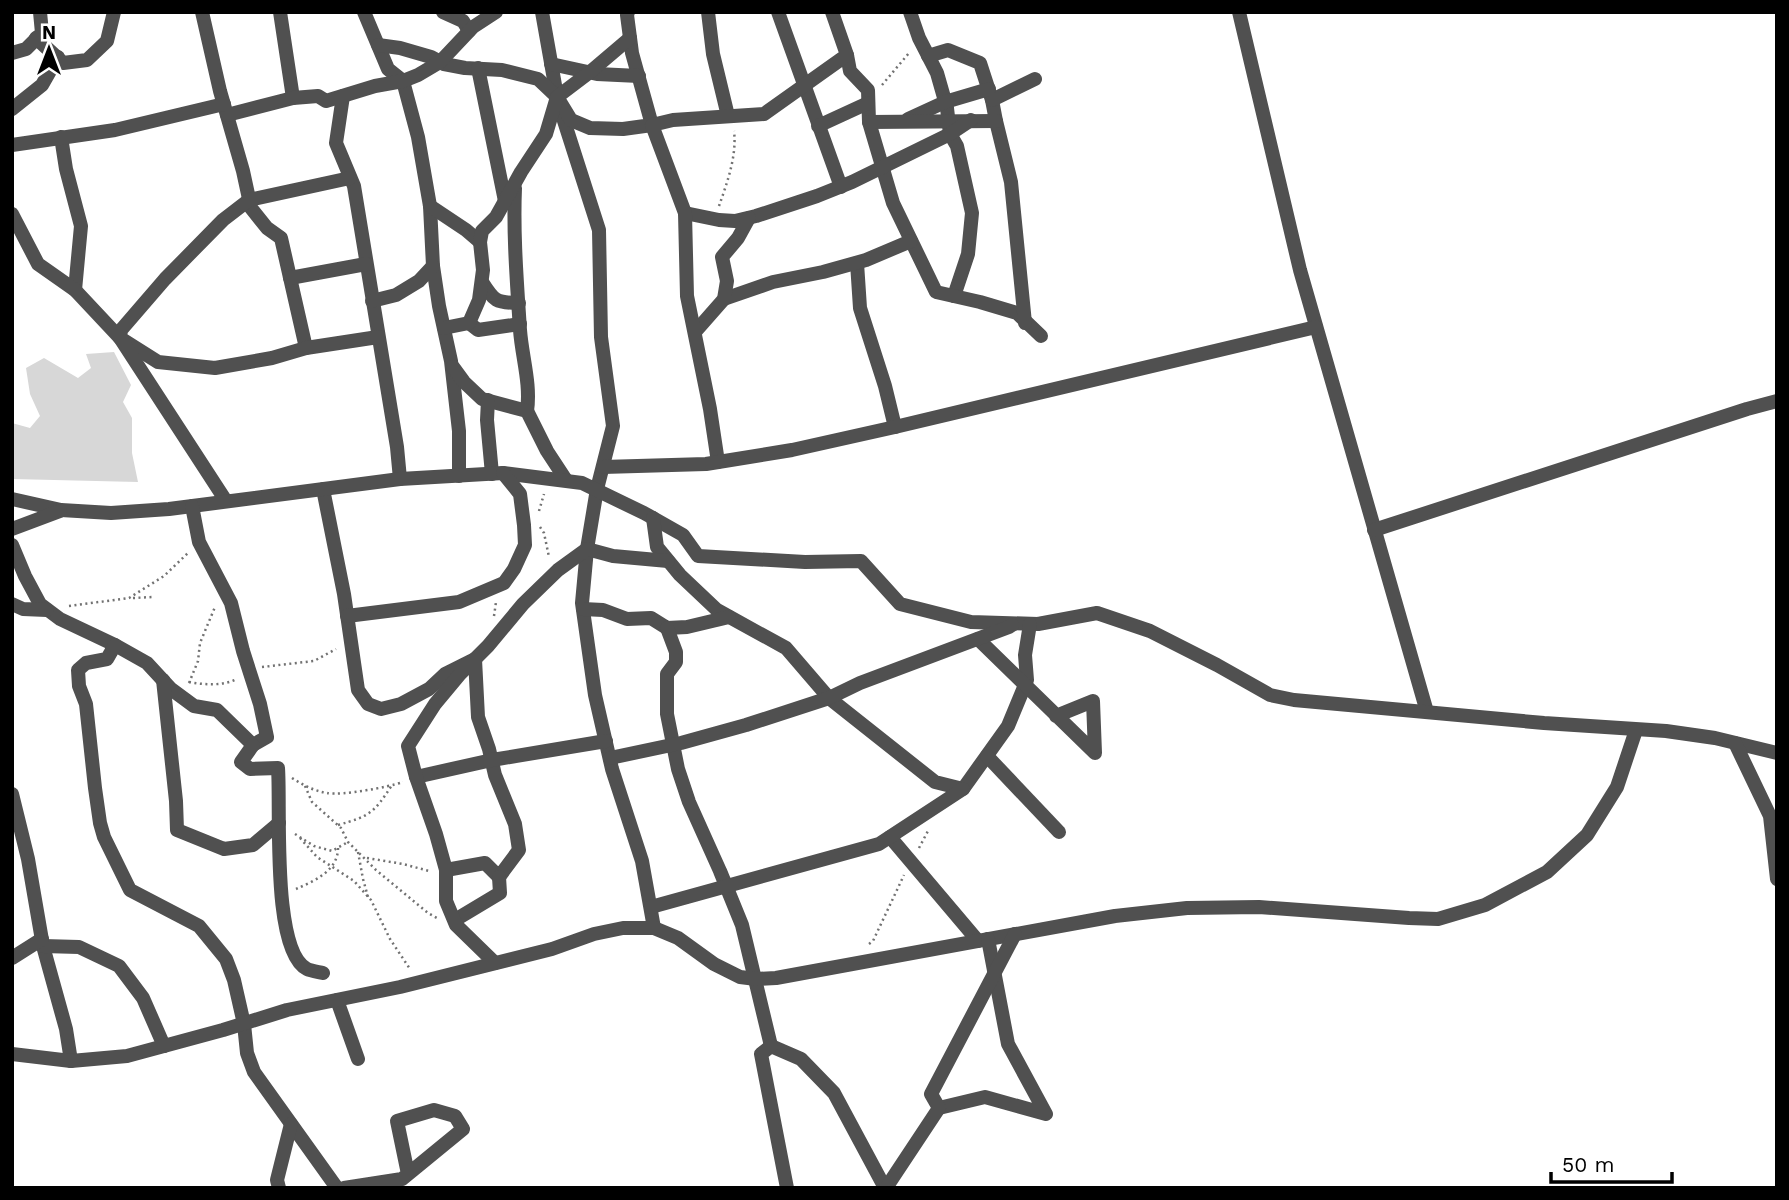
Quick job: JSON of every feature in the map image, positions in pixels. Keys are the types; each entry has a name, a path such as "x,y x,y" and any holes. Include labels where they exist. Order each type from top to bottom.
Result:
{"street":[{"path":"12,53 26,49 42,33 40,12"},
{"path":"37,38 63,62 87,60 107,41 114,12"},
{"path":"202,12 251,208 267,228 281,238 306,348"},
{"path":"280,12 293,99"},
{"path":"364,12 388,69 403,81 418,137 430,206 433,267 452,365 459,431 459,476"},
{"path":"443,12 463,22 469,31"},
{"path":"12,145 293,99 318,96 326,101 375,86 403,81 440,62 473,27 496,12"},
{"path":"542,12 557,97 599,230 601,337 613,426 597,489 587,549 583,609 595,695 610,758 642,861 654,928"},
{"path":"628,12 630,38 652,125 685,213 687,296 718,462"},
{"path":"708,12 713,54 727,116"},
{"path":"778,12 841,187"},
{"path":"832,12 850,71 867,90 869,122 893,203 936,292 1017,313 1041,336"},
{"path":"910,12 937,73 972,213 968,254 954,296"},
{"path":"1239,12 1300,270 1427,712"},
{"path":"469,323 480,299 483,270 480,242 482,231 496,217 546,134 557,97 630,38"},
{"path":"378,45 401,47 454,66 502,69 538,79 557,97 571,120 590,128 623,129 673,120 764,114 847,55"},
{"path":"928,56 948,50 980,63 1012,183 1026,323"},
{"path":"12,109 42,85 58,57"},
{"path":"551,64 590,72 639,76"},
{"path":"478,68 505,201"},
{"path":"902,121 945,102 990,94 1035,79"},
{"path":"344,96 335,143 354,186 400,479"},
{"path":"818,126 868,103"},
{"path":"869,122 902,121 950,127"},
{"path":"685,213 735,221 749,218 841,187 883,168 950,127 971,121 996,121"},
{"path":"61,137 66,169 81,226 75,290"},
{"path":"120,338 121,330 165,279 223,220 249,201 350,178"},
{"path":"515,183 513,220 520,324 529,399 527,411 547,451 566,480"},
{"path":"430,206 480,242"},
{"path":"12,214 38,264 75,290 120,338 226,501"},
{"path":"724,299 727,281 722,257 738,238 749,218"},
{"path":"695,332 724,299 773,282 858,263 911,241"},
{"path":"858,263 860,308 895,427"},
{"path":"290,278 366,264"},
{"path":"372,301 396,295 419,281 433,267"},
{"path":"482,282 491,297 503,303 519,303"},
{"path":"444,328 469,323 478,330 520,324"},
{"path":"603,467 706,464 792,450 1316,327"},
{"path":"120,338 158,362 215,368 272,358 306,348 378,337"},
{"path":"452,365 464,382 482,399 527,411"},
{"path":"347,617 459,602 504,583 514,569 525,545 520,494 497,473 487,420 488,400"},
{"path":"1374,530 1777,401"},
{"path":"12,499 61,510 111,513 169,509 400,479 497,473 566,480 597,489 683,535 698,555 805,562 862,561 900,604 971,622 1038,624 1097,614 1150,631 1270,695 1294,700 1678,733 1716,738 1777,753"},
{"path":"323,489 358,690 368,704 381,709 401,704 429,690 445,674 475,659"},
{"path":"192,506 199,542 231,603 261,704 267,737 253,745 241,762 250,769 278,768 281,894 291,950 306,969 323,973"},
{"path":"12,529 61,510"},
{"path":"653,518 657,547 680,575 717,610 786,648 829,698 935,782 963,789"},
{"path":"12,545 25,576 40,604 46,609 60,619 147,663 194,706 217,710 253,745"},
{"path":"587,549 613,556 668,561"},
{"path":"495,963 457,925 446,901 446,873 408,746 435,705 523,604 553,575 587,549"},
{"path":"12,604 23,609 46,609"},
{"path":"583,609 603,610 627,619 651,618 667,628 687,627 729,617"},
{"path":"610,758 746,725 829,698 860,683 1014,623"},
{"path":"651,907 879,844 963,789 1008,726 1025,685 1025,654 1030,624"},
{"path":"667,628 676,652 676,662 667,674 667,714 678,769 689,802 741,925 771,1046"},
{"path":"978,639 1056,716"},
{"path":"115,645 107,659 86,663 78,670 79,687 86,704 95,788 104,837 130,890 199,926 226,959 234,979 247,1053 254,1072 337,1188"},
{"path":"455,920 500,893 499,877 519,850 515,824 495,775 478,717 475,659"},
{"path":"163,680 177,830 223,849 253,845 279,819"},
{"path":"12,1054 71,1061 127,1056 288,1010 418,982 552,949 594,934 623,928 654,928 678,938 714,964 740,977 756,979 776,978 1115,916 1187,908 1259,907 1438,919 1485,905 1547,873 1587,835 1617,787 1636,730"},
{"path":"416,777 492,760 606,741"},
{"path":"1735,743 1770,816 1777,879"},
{"path":"987,756 1059,832"},
{"path":"12,794 71,1061"},
{"path":"771,1046 801,1059 834,1093 886,1188 939,1108 985,1097 1046,1114 1008,1045 995,971 983,940 890,837"},
{"path":"446,873 485,863 499,877"},
{"path":"939,1108 931,1094 1015,934"},
{"path":"12,958 43,942 79,947 119,966 143,998 164,1046"},
{"path":"337,1000 358,1059"},
{"path":"771,1046 761,1054 787,1188"},
{"path":"344,1188 402,1180 463,1129 455,1116 433,1110 397,1121 402,1180"},
{"path":"279,1188 277,1180 291,1124"}],"path":[{"path":"868,103 909,53 917,33"},
{"path":"715,219 732,160 735,134 727,116"},
{"path":"521,502 533,513 544,533 553,575"},
{"path":"129,598 164,576 199,542"},
{"path":"183,697 198,661 200,643 223,588"},
{"path":"46,609 153,597"},
{"path":"189,682 206,685 233,682 260,668 314,661 350,641"},
{"path":"278,768 305,786 328,794 366,790 416,777"},
{"path":"338,825 363,818 379,805 391,785"},
{"path":"305,786 312,802 338,825 348,842 364,858 428,913 439,919"},
{"path":"279,819 317,857 354,881 369,898"},
{"path":"865,948 873,941 898,886 930,829"},
{"path":"300,838 314,846 332,851 348,842"},
{"path":"281,894 318,878 338,858 338,848"},
{"path":"359,852 369,898 390,939 418,982"},
{"path":"364,858 446,873"}],"shaded area":[{"path":"114,352 131,385 123,402 132,418 132,453 138,482 12,479 12,423 30,428 40,416 30,394 26,368 44,358 78,378 91,368 86,354"}]}
